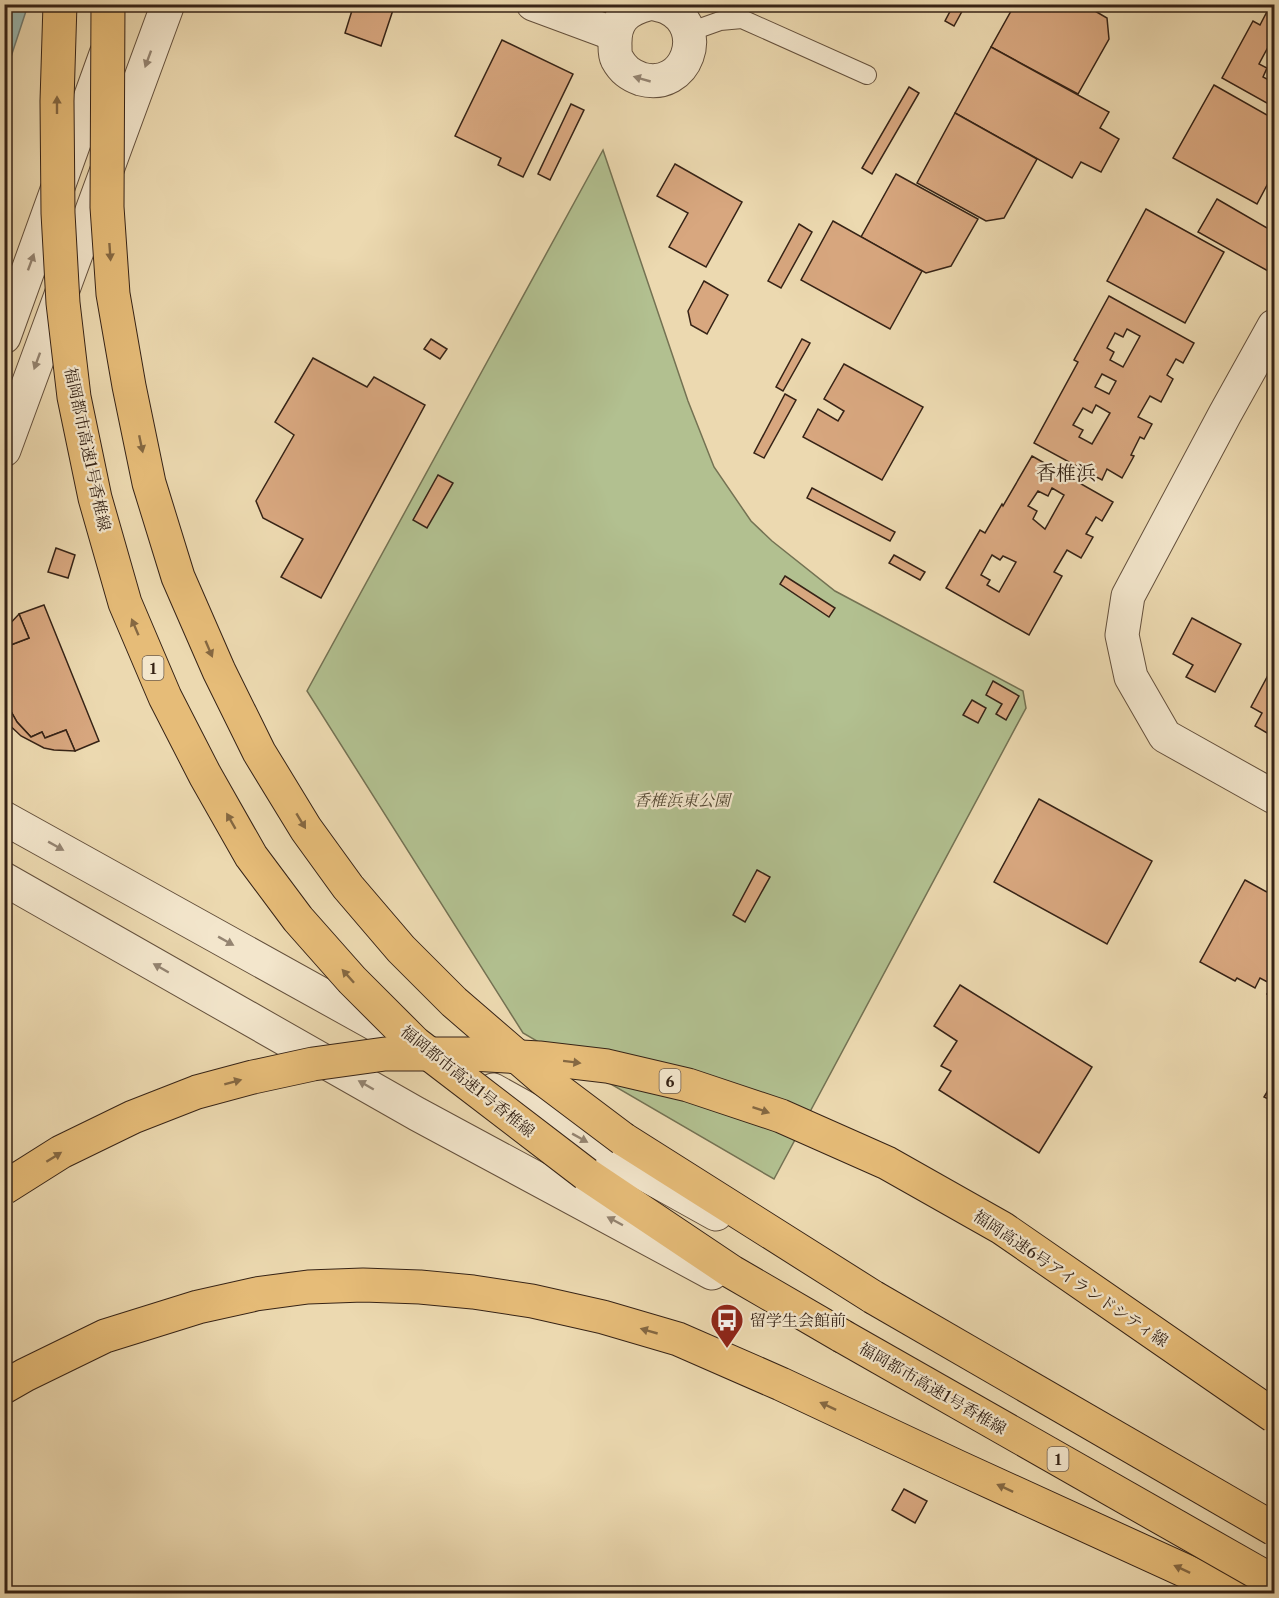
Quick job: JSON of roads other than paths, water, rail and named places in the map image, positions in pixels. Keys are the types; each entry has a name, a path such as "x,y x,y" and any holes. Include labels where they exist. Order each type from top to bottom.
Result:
{"highway":[{"name":"福岡都市高速1号香椎線","path":"60,4 57,101 58,213 63,303 74,397 95,498 125,603 165,697 205,775 251,856 298,919 352,980 415,1043 586,1174 732,1272 1275,1581"},
{"path":"108,4 106,207 113,294 129,386 150,483 178,577 219,671 259,752 306,830 348,887 401,949 454,1002 542,1078 623,1139 873,1297 1275,1527"},
{"name":"福岡高速6号アイランドシティ線","path":"4,1188 61,1152 133,1116 197,1092 313,1064 385,1054 471,1053 608,1066 688,1085 781,1116 887,1163 1002,1228 1275,1416"},
{"path":"4,1387 105,1336 198,1307 256,1294 308,1287 363,1285 473,1292 532,1301 603,1317 678,1339 782,1384 968,1472 1236,1593"}],"street":[{"path":"4,337 123,4"},
{"path":"4,450 168,4"},
{"path":"533,4 614,34"},
{"path":"648,4 635,8 621,18 614,34 615,57 630,75 652,82 675,75 689,56 690,32 681,17 668,7 655,4"},
{"path":"1275,326 1225,414 1128,596 1122,635 1131,677 1165,736 1275,797"},
{"path":"4,818 1275,1527"},
{"path":"4,879 417,1114 1275,1581"}],"lane":[{"path":"690,32 720,21 742,19 867,75"}],"water":[{"path":"4,5 28,5 5,75"}],"place":[{"name":"留学生会館前","path":"727,1349"}],"district":[{"name":"香椎浜","path":"1066,473"}],"park label":[{"name":"香椎浜東公園","path":"682,800"}]}
